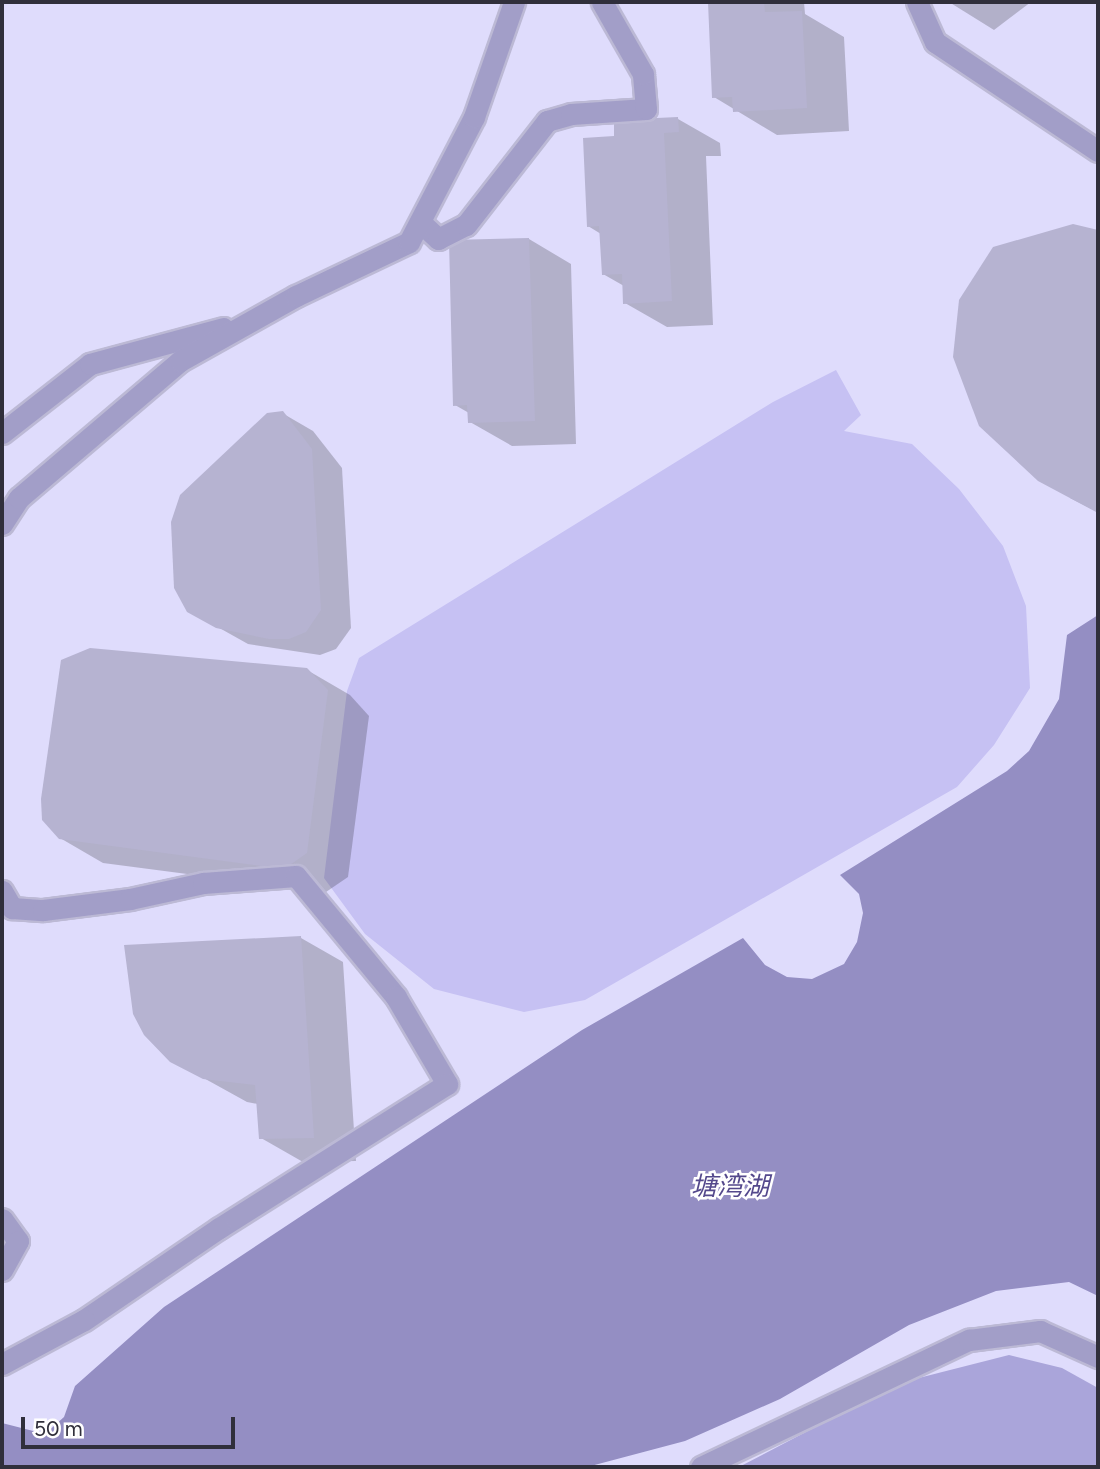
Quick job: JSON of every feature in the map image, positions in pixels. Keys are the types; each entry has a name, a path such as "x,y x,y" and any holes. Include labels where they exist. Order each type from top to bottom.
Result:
{"lane":[{"path":"2,524 19,498 169,369 255,319 409,242 474,117 514,2"},
{"path":"420,222 438,239 466,225 547,121 571,114 646,109 643,74 602,2"},
{"path":"917,2 934,42 1098,151"},
{"path":"2,433 90,364 255,319"},
{"path":"2,891 12,908 43,910 130,899 203,883 296,876 396,997 447,1084 219,1228 84,1320 2,1364"},
{"path":"2,1219 18,1241 2,1270"},
{"path":"701,1467 969,1340 1040,1331 1098,1357"}],"shaded area":[{"path":"836,370 861,415 844,431 912,444 959,489 1003,546 1026,606 1030,688 994,745 957,787 585,1000 524,1012 434,989 365,934 324,878 347,691 359,658 773,402"},
{"path":"1009,1355 1062,1368 1098,1388 1098,1467 739,1467 899,1383"}],"water":[{"name":"塘湾湖","path":"1098,615 1098,1296 1069,1282 996,1291 909,1325 780,1399 685,1441 587,1467 2,1467 2,1423 45,1434 64,1417 75,1386 164,1307 582,1030 743,938 765,965 787,977 812,979 844,964 857,942 863,913 859,894 840,875 1007,771 1029,751 1059,699 1067,635"}],"building":[{"path":"708,2 764,2 765,12 802,11 807,108 733,112 732,97 712,98"},
{"path":"678,117 679,132 664,133 672,301 623,304 622,274 602,275 599,226 587,227 583,138 614,136 614,120"},
{"path":"1073,224 1098,230 1098,513 1038,481 979,426 953,357 959,300 993,247"},
{"path":"529,238 535,421 468,423 467,405 453,406 449,240"},
{"path":"283,411 312,449 321,610 306,632 289,639 269,639 216,628 187,612 174,588 171,522 180,495 267,413"},
{"path":"90,648 307,668 328,690 307,853 284,869 59,839 42,820 41,799 61,660"},
{"path":"301,936 314,1138 259,1139 255,1085 203,1079 170,1062 144,1035 133,1014 124,945"}]}
